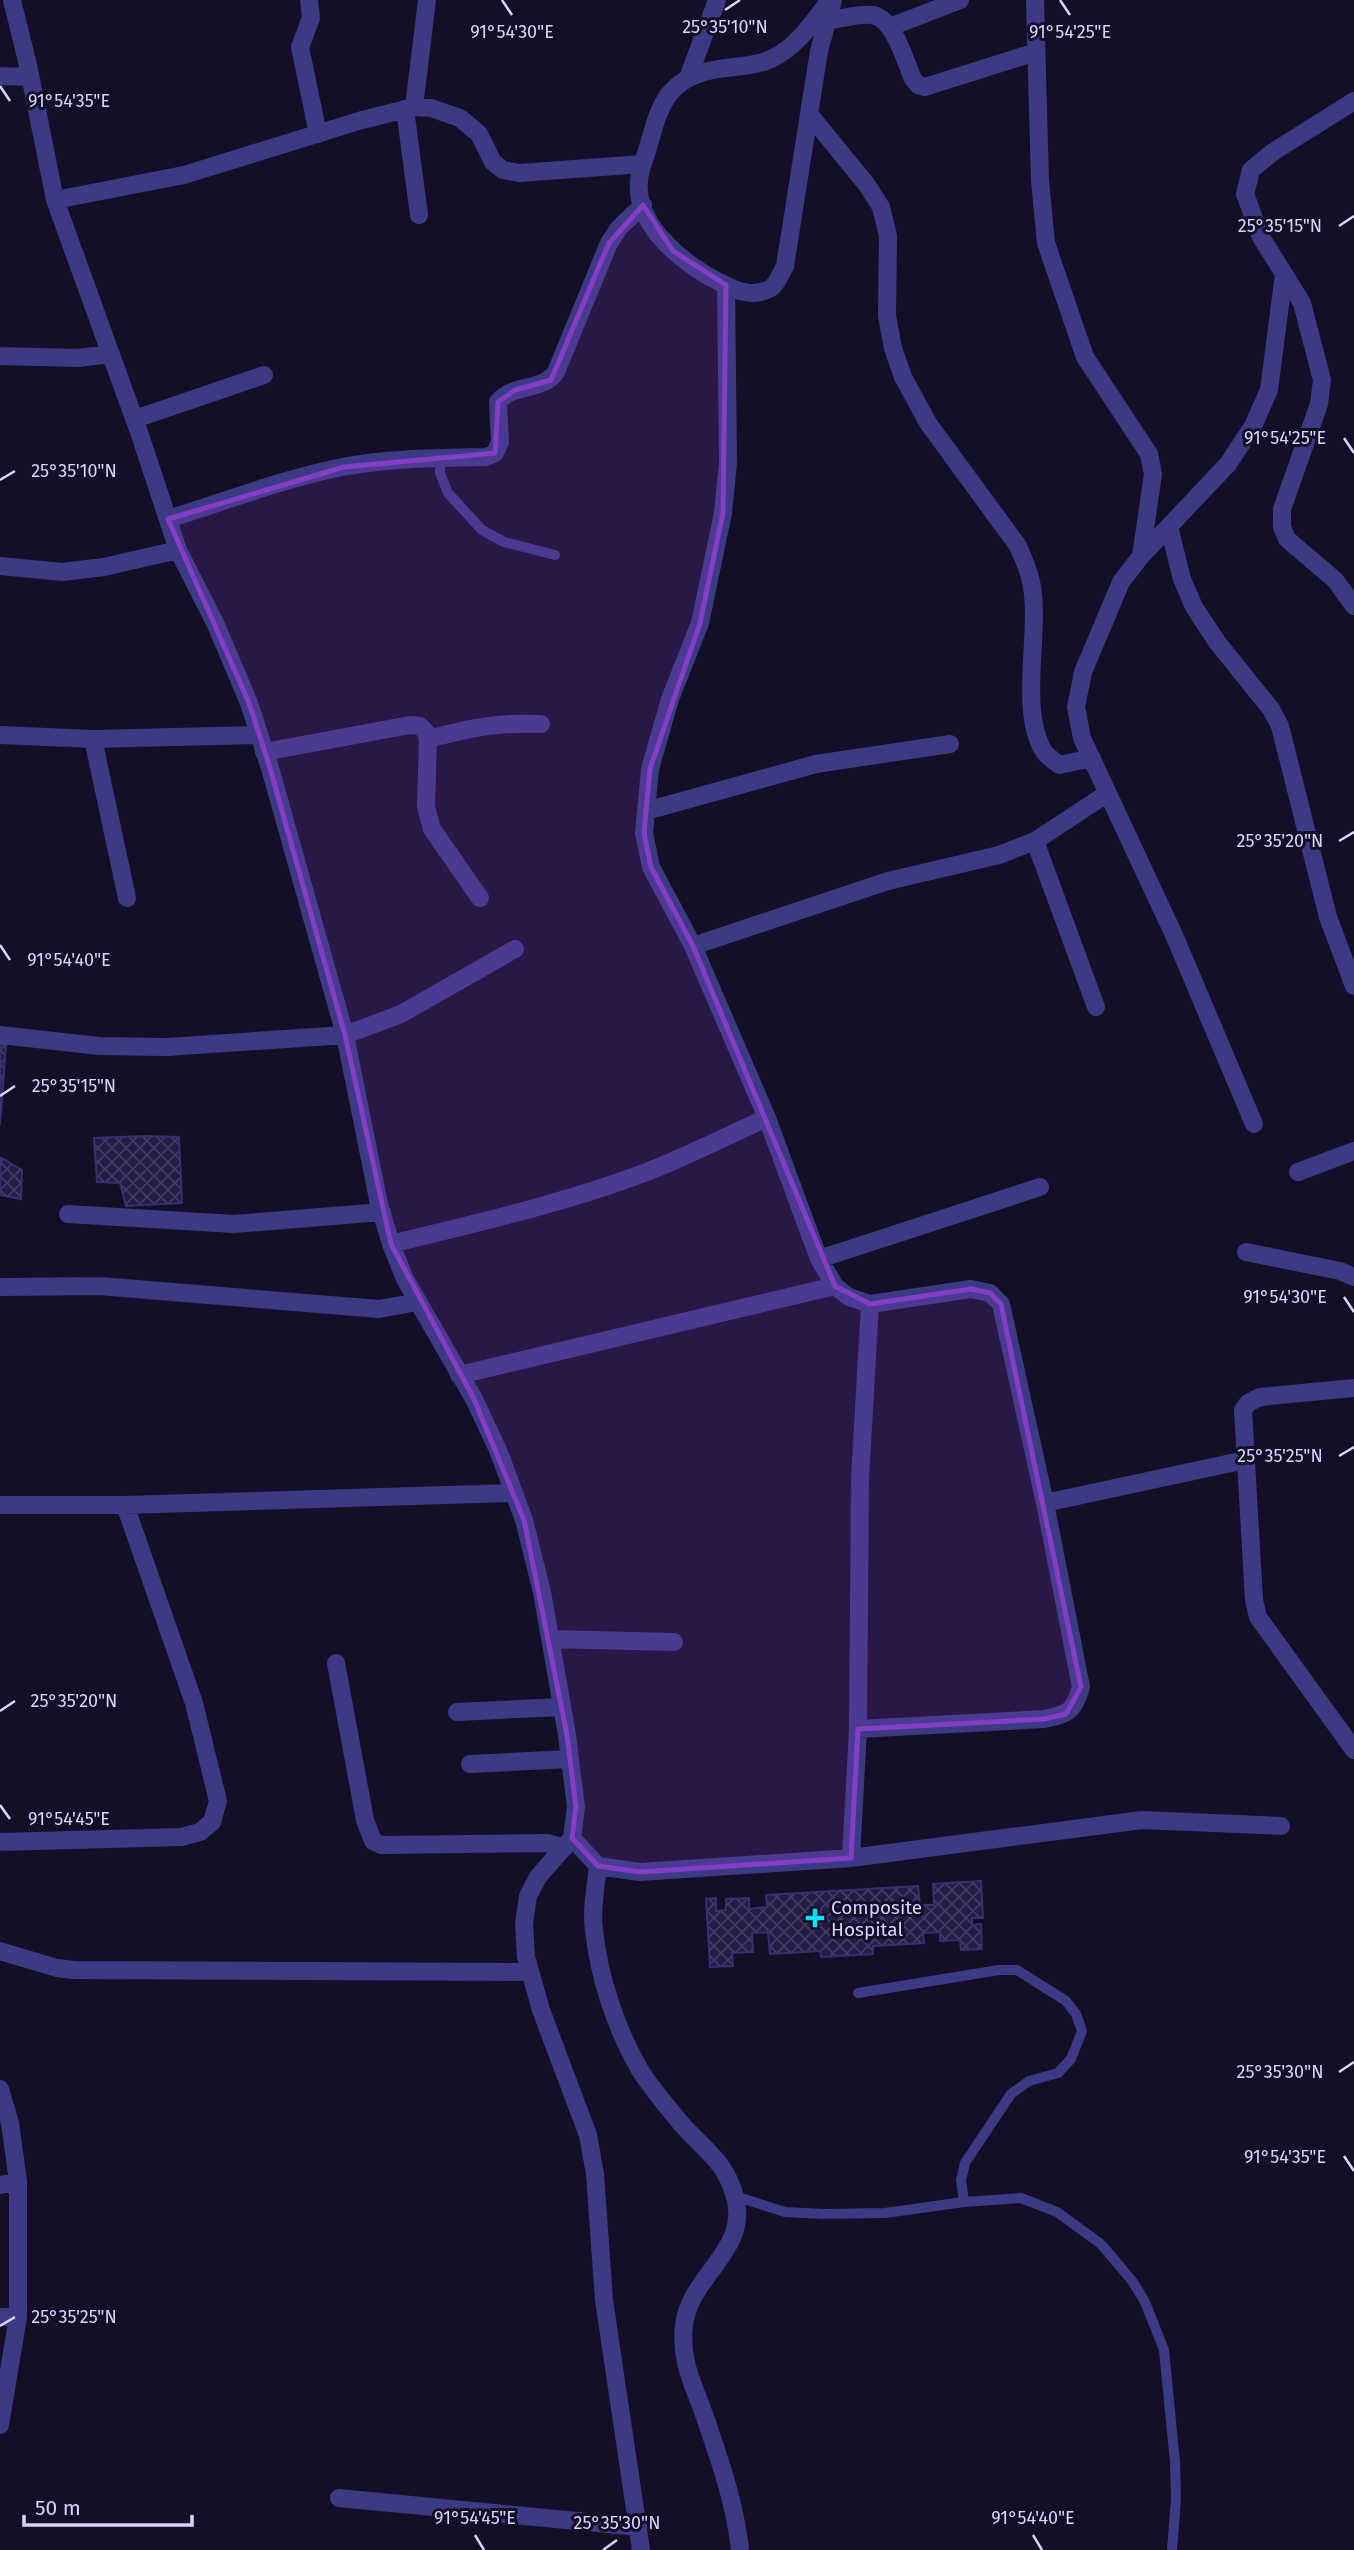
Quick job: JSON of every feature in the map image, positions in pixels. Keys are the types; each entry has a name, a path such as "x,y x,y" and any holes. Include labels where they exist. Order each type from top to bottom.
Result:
{"street":[{"path":"12,0 55,200 135,419 178,550 216,625 262,743 345,1035 391,1244 405,1279 474,1399 498,1450 530,1544 542,1592 576,1807 568,1843 538,1877 528,1896 524,1924 528,1972 588,2135 595,2174 604,2301 641,2550"},
{"path":"309,0 311,18 300,47 318,134"},
{"path":"419,215 409,108 427,0"},
{"path":"688,78 717,0"},
{"path":"832,0 819,51 785,266 773,286 759,293 739,292 694,270 673,251 655,230 643,205 639,179 658,114 669,91 688,78 714,70 768,61 785,52 832,0"},
{"path":"890,27 960,0"},
{"path":"1035,0 1040,181 1046,243 1084,357 1149,454 1153,474 1141,555"},
{"path":"827,21 870,15 881,18 890,27 913,79 918,85 925,87 1036,52"},
{"path":"0,76 30,77"},
{"path":"1354,101 1273,152 1251,170 1245,194 1261,237 1302,303 1322,380 1319,404 1282,509 1282,527 1287,539 1335,580 1354,606"},
{"path":"55,200 184,175 409,108 432,108 460,118 480,134 493,162 503,170 519,173 643,164"},
{"path":"809,114 867,184 881,207 888,236 887,316 892,348 903,377 928,423 1018,546 1028,568 1033,590 1032,702 1036,731 1044,752 1059,765 1092,758"},
{"path":"168,519 302,476 344,467 440,458 486,457 495,453 500,442 498,402 504,394 551,380 609,243 619,228 643,205"},
{"path":"1254,1125 1174,935 1082,738 1076,707 1083,672 1121,582 1141,555 1228,464 1253,426 1269,390 1284,274"},
{"path":"726,285 728,463 723,513 700,623 670,699 650,769 644,833 651,867 693,946 767,1118 819,1259 835,1286 849,1297 870,1304 971,1289 990,1293 1001,1304 1045,1503 1081,1687 1077,1703 1066,1714 1044,1719 858,1729"},
{"path":"0,356 34,359 111,354"},
{"path":"135,419 264,375"},
{"path":"1169,527 1182,579 1194,607 1217,642 1271,709 1280,726 1328,918 1354,986"},
{"path":"0,566 62,572 104,567 178,550"},
{"path":"428,738 484,725 541,724"},
{"path":"0,735 93,740 262,743 420,726 428,738 426,807 432,829 480,898"},
{"path":"93,740 127,898"},
{"path":"646,811 816,764 950,744"},
{"path":"693,946 877,884 999,855 1035,841 1108,793"},
{"path":"1035,841 1096,1007"},
{"path":"0,1035 99,1046 167,1047 345,1035 401,1014 515,949"},
{"path":"391,1244 544,1207 601,1188 646,1172 767,1118"},
{"path":"1298,1172 1354,1151"},
{"path":"819,1259 1040,1187"},
{"path":"68,1214 222,1224 382,1212"},
{"path":"1246,1252 1340,1270 1354,1277"},
{"path":"0,1287 100,1286 379,1310 417,1302"},
{"path":"459,1375 835,1286"},
{"path":"851,1858 858,1729 860,1479 870,1304"},
{"path":"1354,1388 1260,1397 1248,1403 1243,1410 1254,1600 1258,1617 1354,1750"},
{"path":"1045,1503 1245,1460"},
{"path":"0,1505 125,1505 513,1493"},
{"path":"0,1842 181,1837 200,1832 212,1822 218,1801 194,1703 125,1505"},
{"path":"550,1639 674,1642"},
{"path":"336,1663 365,1820 373,1841 381,1845 568,1843 597,1866 639,1872 851,1858 1142,1820 1281,1826"},
{"path":"457,1712 562,1707"},
{"path":"470,1764 569,1759"},
{"path":"597,1866 593,1928 610,2003 640,2069 683,2127 712,2153 726,2174 735,2196 739,2219 733,2240 689,2304 683,2345 684,2365 697,2394 728,2485 740,2550"},
{"path":"0,1951 73,1970 528,1972"},
{"path":"0,2090 10,2123 19,2181 0,2425"},
{"path":"0,2185 19,2181"},
{"path":"339,2498 639,2527"}],"lane":[{"path":"440,458 440,473 448,493 482,530 504,542 555,555"},
{"path":"858,1993 999,1970 1017,1970 1066,2001 1076,2014 1082,2031 1071,2059 1058,2073 1029,2081 1011,2094 965,2163 961,2180 964,2202"},
{"path":"735,2196 785,2212 825,2214 885,2213 964,2202 1021,2198 1057,2212 1101,2244 1133,2282 1145,2302 1164,2350 1174,2428 1176,2499 1172,2550"}],"highlighted area":[{"path":"643,205 673,251 726,285 723,513 700,623 650,769 644,833 651,867 693,946 835,1286 870,1304 971,1289 990,1293 1001,1304 1081,1687 1066,1714 1044,1719 858,1729 851,1858 640,1872 598,1866 572,1838 576,1807 567,1735 524,1520 474,1399 391,1244 345,1035 270,768 249,703 168,519 344,467 495,453 498,402 515,390 551,380 609,243"}],"building":[{"path":"0,1044 6,1044 0,1125"},
{"path":"179,1137 182,1203 126,1206 120,1183 97,1182 94,1138"},
{"path":"0,1157 22,1170 21,1199 0,1195"},
{"path":"981,1881 983,1918 972,1918 972,1925 981,1924 982,1949 961,1950 960,1940 940,1941 940,1932 923,1933 924,1943 873,1946 873,1954 821,1957 820,1951 770,1954 768,1932 752,1933 753,1952 732,1953 733,1966 710,1967 706,1899 716,1898 716,1911 726,1910 726,1899 749,1898 749,1909 767,1907 766,1895 918,1886 920,1905 934,1905 933,1884"}],"place":[{"name":"Composite Hospital","path":"815,1918"}]}
